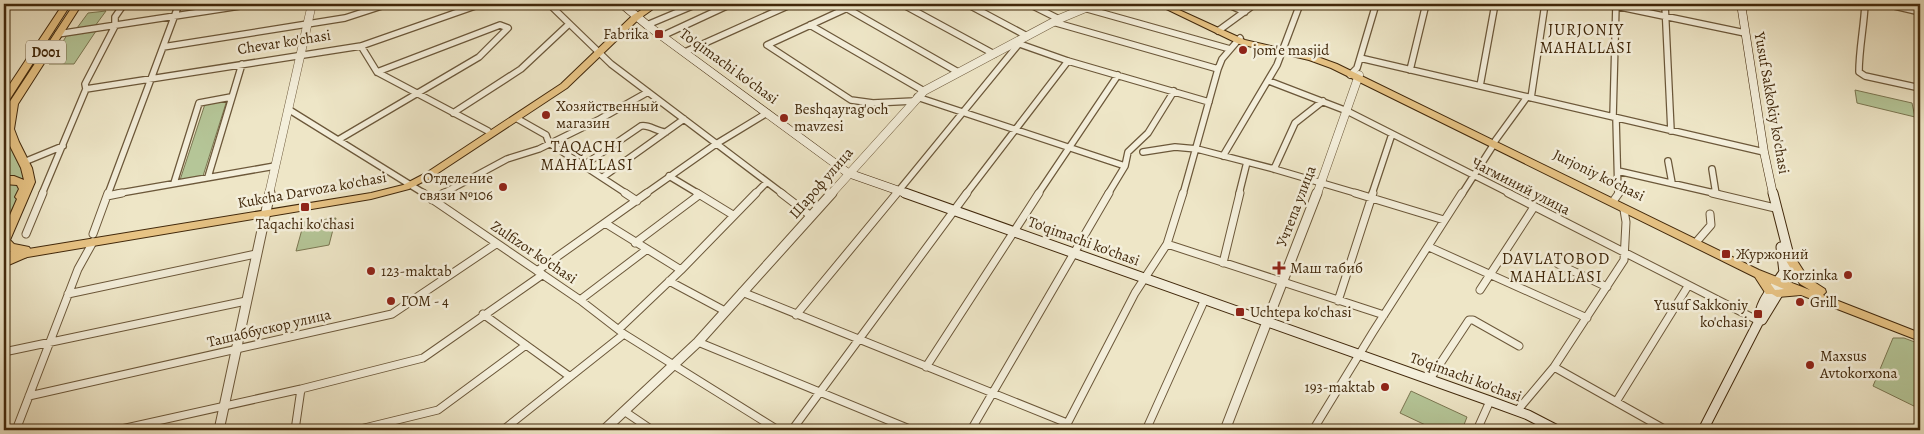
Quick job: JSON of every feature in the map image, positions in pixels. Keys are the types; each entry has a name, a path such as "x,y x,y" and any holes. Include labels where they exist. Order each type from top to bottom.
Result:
{"highway":[{"name":"D001","path":"4,121 9,101 67,4"},
{"name":"D001","path":"9,101 78,4"},
{"path":"9,101 9,130 29,174 29,186 4,240 9,247 24,252"},
{"path":"4,180 18,181 23,184 24,189 4,232"},
{"path":"4,263 24,252"}],"main road":[{"path":"219,430 265,211 312,4"},
{"name":"To'qimachi ko'chasi","path":"617,4 848,173 1490,400 1557,430"},
{"name":"To'qimachi ko'chasi","path":"622,4 634,16"},
{"name":"Kukcha Darvoza ko'chasi","path":"4,253 24,252 265,211 408,184 429,175 569,82 597,52 649,4"},
{"name":"Kukcha Darvoza ko'chasi","path":"634,16 656,4"},
{"name":"Шароф улица","path":"604,430 698,342 918,96 958,72 1018,44 1028,36 1056,21 1094,4"},
{"path":"1160,4 1219,30"},
{"path":"1166,4 1219,30"},
{"name":"Yusuf Sakkokiy ko'chasi","path":"1703,430 1759,321 1762,320 1773,292 1792,267 1775,208 1764,152 1741,4"},
{"name":"Jurjoniy ko'chasi","path":"1219,30 1238,39 1322,58 1782,280 1816,293"},
{"name":"Kukcha Darvoza ko'chasi","path":"408,184 560,84 597,52"},
{"name":"Учтепа улица","path":"1225,430 1321,183 1347,111 1355,75"},
{"name":"Jurjoniy ko'chasi","path":"1494,142 1624,210 1758,274 1782,280"},
{"name":"Yusuf Sakkokiy ko'chasi","path":"1775,208 1775,226 1784,264 1782,280"},
{"name":"Kukcha Darvoza ko'chasi","path":"4,257 93,238 265,211"},
{"path":"1790,259 1804,281 1816,293"},
{"path":"1758,274 1773,292 1816,293 1906,328 1920,337"},
{"path":"1906,328 1920,330"}],"street":[{"path":"26,234 86,89 85,84 115,26 115,17 124,4"},
{"path":"16,430 78,269 93,238 179,4"},
{"path":"58,34 253,4"},
{"path":"163,47 345,18 371,7 388,4"},
{"name":"Chevar ko'chasi","path":"86,89 361,46 481,4"},
{"path":"549,4 597,52 811,216"},
{"path":"647,25 697,4"},
{"path":"662,36 732,4"},
{"path":"685,52 792,4"},
{"path":"856,4 767,45 851,100 873,103 908,100 918,96"},
{"path":"902,4 994,54"},
{"path":"967,4 1028,36"},
{"path":"1029,4 1056,21 1218,69"},
{"path":"1227,4 1245,12"},
{"path":"1219,30 1255,4"},
{"path":"1223,156 1269,81 1300,4"},
{"path":"1355,75 1376,4"},
{"path":"1410,70 1426,4"},
{"path":"1480,86 1495,4"},
{"path":"1313,430 1494,142 1529,98 1545,4"},
{"path":"1606,4 1745,33"},
{"path":"1665,4 1671,131"},
{"path":"1864,4 1864,23 1859,46 1859,72 1866,76 1920,88"},
{"path":"1886,4 1920,12"},
{"path":"1614,200 1619,193 1615,118 1616,5"},
{"path":"846,8 958,72"},
{"path":"1084,8 1230,49"},
{"path":"453,113 521,69 569,24"},
{"path":"338,140 479,57 506,32 507,27 500,25 377,72"},
{"path":"810,25 918,96 1125,166"},
{"path":"742,292 991,394 1066,427 1145,279 1167,244 1197,149 1218,69 1222,59 1238,39"},
{"path":"796,315 965,112 1018,44 1068,61 1209,102"},
{"path":"361,46 377,72 488,131"},
{"path":"1360,58 1764,152"},
{"path":"792,430 955,211 1013,129 1068,61"},
{"path":"208,177 242,64"},
{"path":"926,367 1118,75"},
{"name":"Чагминий улица","path":"1269,81 1347,111 1623,254 1759,321"},
{"path":"971,430 1125,166 1128,152 1148,133 1174,91"},
{"path":"432,200 507,159 549,143 600,119 648,92"},
{"path":"174,183 199,103 231,97"},
{"path":"1274,169 1295,123 1324,101"},
{"name":"Zulfizor ko'chasi","path":"288,109 432,200 580,300 621,332 672,366 778,430"},
{"path":"117,430 301,390 423,358 669,176 716,144 767,113"},
{"path":"516,118 546,135 549,143 636,201"},
{"path":"602,177 684,119"},
{"path":"584,165 641,126 645,125 660,132 667,132"},
{"path":"1338,301 1392,134"},
{"path":"24,162 63,146"},
{"path":"1143,152 1175,147 1197,149 1274,169 1444,220"},
{"path":"1668,161 1672,184"},
{"path":"1223,263 1247,162"},
{"path":"107,196 275,166"},
{"path":"1712,169 1716,194"},
{"path":"1618,171 1775,208"},
{"path":"669,176 733,215"},
{"path":"503,430 621,332 767,182"},
{"path":"635,243 700,195"},
{"path":"1480,290 1534,207"},
{"path":"1517,411 1554,367 1624,260 1622,247 1626,217 1624,210"},
{"path":"1698,240 1711,225 1710,214"},
{"path":"605,223 681,270"},
{"name":"Ташаббускор улица","path":"29,396 397,312 496,244"},
{"path":"1167,244 1384,315"},
{"path":"1428,247 1587,318"},
{"path":"580,300 646,250"},
{"path":"68,294 256,254"},
{"path":"1558,264 1607,287"},
{"path":"669,281 725,311"},
{"path":"1616,402 1688,286"},
{"path":"1146,430 1205,299"},
{"path":"4,352 246,301"},
{"path":"483,314 570,376"},
{"path":"1430,379 1467,321 1473,320 1519,346"},
{"path":"698,342 912,430"},
{"path":"356,430 438,410 526,345"},
{"path":"1554,367 1666,430"},
{"path":"295,430 301,390"},
{"path":"1477,430 1490,400"},
{"path":"624,412 652,430"}],"green space":[{"path":"106,11 95,26 77,28 88,13"},
{"path":"96,31 74,64 49,64 67,35"},
{"path":"1855,90 1912,103 1915,117 1857,103"},
{"path":"227,100 203,176 180,180 205,104"},
{"path":"5,129 26,180 15,177 4,178"},
{"path":"4,183 18,185 20,194 4,224"},
{"path":"336,218 329,245 296,251 304,222"},
{"path":"1893,338 1904,338 1920,344 1920,409 1873,386"},
{"path":"1411,391 1467,417 1462,430 1436,430 1400,413"}],"place":[{"name":"Fabrika","path":"659,34"},
{"name":"jom'e masjid","path":"1243,50"},
{"name":"Хозяйственный магазин","path":"546,115"},
{"name":"Beshqayrag'och mavzesi","path":"784,118"},
{"name":"Отделение связи №106","path":"503,187"},
{"name":"Taqachi ko'chasi","path":"305,207"},
{"name":"Журжоний","path":"1726,254"},
{"name":"Маш табиб","path":"1279,268"},
{"name":"123-maktab","path":"371,271"},
{"name":"Korzinka","path":"1848,275"},
{"name":"ГОМ - 4","path":"391,301"},
{"name":"Grill","path":"1800,302"},
{"name":"Uchtepa ko'chasi","path":"1240,312"},
{"name":"Yusuf Sakkoniy ko'chasi","path":"1758,314"},
{"name":"Maxsus Avtokorxona","path":"1810,365"},
{"name":"193-maktab","path":"1385,387"}],"district":[{"name":"JURJONIY MAHALLASI","path":"1586,39"},
{"name":"TAQACHI MAHALLASI","path":"587,156"},
{"name":"DAVLATOBOD MAHALLASI","path":"1556,268"}]}
